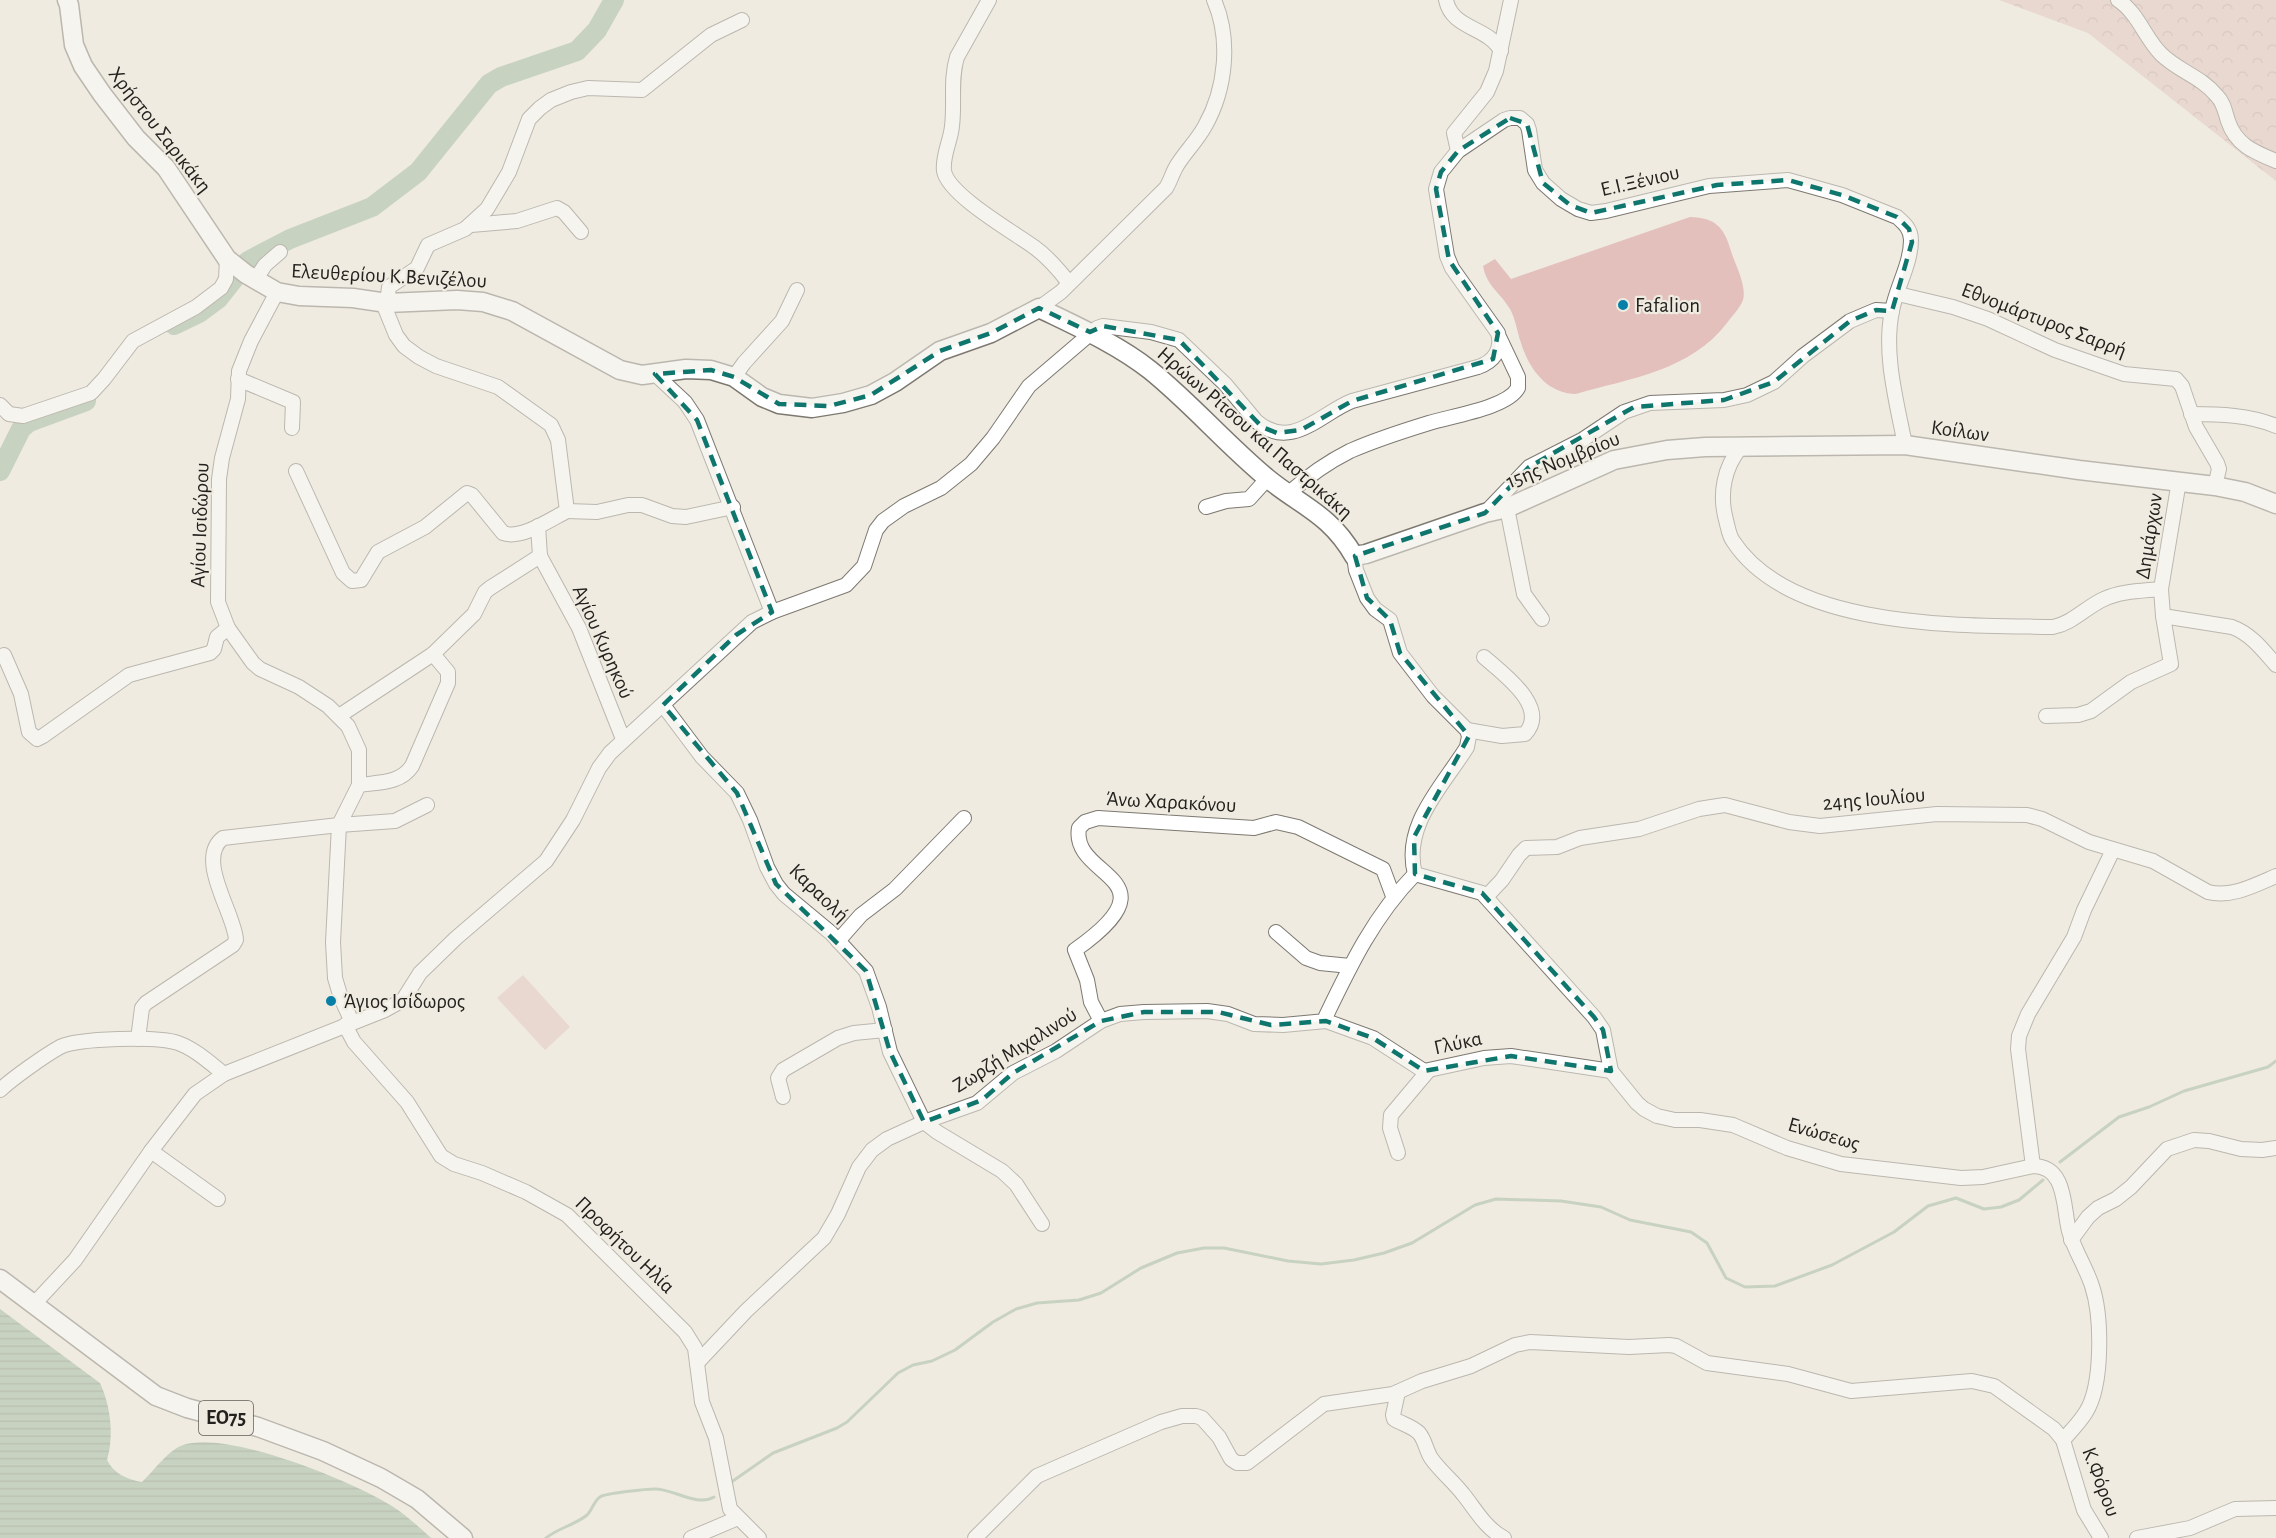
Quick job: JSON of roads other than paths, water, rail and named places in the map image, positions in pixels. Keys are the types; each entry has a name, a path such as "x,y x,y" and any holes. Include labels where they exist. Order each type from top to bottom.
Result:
{"main road":[{"name":"Χρήστου Σαρικάκη","path":"67,0 71,34 83,66 136,138 166,168 241,270 277,292"},
{"name":"Ελευθερίου Κ.Βενιζέλου","path":"277,292 385,303 457,300 483,302 512,311 620,370 634,374 655,374 701,369 734,377 762,397 779,404 812,408 871,395 895,382 940,351 991,333 1039,308"},
{"path":"1039,308 1090,332"},
{"name":"Ηρώων Ρίτσου και Παστρικάκη","path":"1090,332 1149,369 1267,479 1329,522 1348,544 1354,556"},
{"name":"15ης Νομβρίου","path":"1354,556 1366,554 1485,513 1507,508 1593,468 1623,457 1667,450 1905,445"},
{"name":"Κοίλων","path":"1905,445 2079,470 2215,486 2245,492 2276,504"},
{"name":"ΕΟ75","path":"0,1279 156,1395 187,1408 258,1427 323,1451 381,1478 417,1499 463,1538"},
{"name":"ΕΟ75","path":"0,1289 153,1403 172,1412 255,1435 318,1457 376,1485 412,1506 451,1538"}],"street":[{"path":"989,0 954,65 952,125 944,161 945,174 973,205 1047,257 1070,283"},
{"path":"1039,308 1070,283 1166,188 1175,169 1205,126 1217,98 1225,58 1220,15 1214,0"},
{"path":"1446,0 1454,18 1486,34 1493,39 1501,51"},
{"path":"1458,151 1454,133 1490,87 1501,51 1510,0"},
{"path":"2118,0 2132,13 2150,42 2162,55 2173,65 2203,82 2219,97 2238,141 2247,148 2276,161"},
{"path":"471,225 487,209 498,193 509,172 525,127 529,119 540,108 551,100 588,88 642,90 711,34 742,20"},
{"name":"Ε.Ι.Ξένιου","path":"1289,493 1323,467 1349,452 1427,424 1499,402 1513,395 1518,388 1518,377 1500,339 1485,313 1452,268 1447,256 1436,189 1441,172 1458,151 1510,117 1520,118 1527,124 1536,170 1543,183 1561,199 1584,211 1599,213 1717,185 1788,180 1842,195 1897,217 1909,229 1911,242"},
{"path":"567,511 558,440 551,426 498,387 436,366 419,357 396,335 385,303 389,287 417,268 428,245 471,225 517,221 557,208 564,212 581,232"},
{"name":"Κοίλων","path":"1905,445 1894,389 1890,340 1892,311 1911,242"},
{"path":"0,405 9,414 23,416 91,393 133,340 196,307 221,288 226,279 241,270 265,265 280,252"},
{"path":"734,377 782,321 797,290"},
{"name":"Αγίου Ισιδώρου","path":"277,292 241,362 238,399 222,458 219,479 217,589 220,611 228,628 260,669 310,694 339,716 348,726 359,750 359,784 339,825 333,942 334,970 348,1024"},
{"name":"Εθνομάρτυρος Σαρρή","path":"1898,294 1953,307 1988,319 2055,350 2124,374 2176,379 2182,386 2191,414"},
{"path":"1485,513 1529,467 1582,440 1624,412 1650,403 1724,400 1747,395 1774,382 1803,356 1850,321 1876,310 1892,311"},
{"path":"34,1304 75,1260 151,1151 195,1094 224,1074 385,1010 403,1000 420,973 456,938 546,861 573,820 599,768 623,740 752,622 772,612 846,585 864,566 876,530 883,520 904,506 941,488 971,464 993,438 1029,386 1090,332 1103,326 1151,332 1179,340 1225,384 1256,422 1277,433 1293,432 1311,426 1352,400 1478,367 1493,359 1499,348 1500,339"},
{"path":"655,374 691,409 708,442 772,612"},
{"path":"238,379 293,402 292,428"},
{"path":"2215,486 2219,469 2217,463 2201,439 2191,414 2252,419 2276,426"},
{"path":"1741,447 1732,458 1725,478 1724,511 1732,540 1764,573 1808,599 1845,610 1941,625 2054,627 2069,622 2103,599 2120,594 2161,594"},
{"path":"296,471 343,573 352,581 363,578 374,557 383,548 426,527 466,493 472,495 502,533 513,536 567,511 597,512 642,504 672,516 686,518 733,507"},
{"path":"1206,507 1226,501 1249,499 1267,479"},
{"name":"Δημάρχων","path":"2046,716 2078,715 2091,711 2131,682 2171,664 2161,594 2179,481"},
{"path":"1507,508 1524,594 1542,619"},
{"name":"Αγίου Κυρηκού","path":"538,526 540,556 579,628 623,740"},
{"path":"339,716 433,654 474,614 485,592 540,556"},
{"path":"1326,1021 1350,966 1393,896 1415,874 1412,854 1414,837 1423,815 1467,747 1469,736 1467,730 1433,696 1405,661 1397,646 1390,620 1375,609 1367,598 1356,570 1354,556"},
{"path":"2163,616 2241,630 2257,643 2276,665"},
{"path":"4,655 21,694 29,732 37,738 44,736 129,675 210,653 214,649 217,637 228,628"},
{"path":"359,784 396,780 412,766 448,683 448,672 433,654"},
{"path":"1467,730 1516,736 1526,734 1534,716 1531,705 1524,696 1484,657"},
{"name":"Καραολή","path":"663,705 702,757 737,793 776,884 838,941 869,977 890,1052 924,1122"},
{"path":"138,1039 142,1008 146,1003 234,945 236,940 214,873 215,846 219,841 223,838 395,821 427,805"},
{"name":"24ης Ιουλίου","path":"1486,897 1526,848 1557,847 1580,838 1639,829 1699,809 1725,805 1789,822 1820,826 1937,814 2027,814 2089,842 2153,861 2208,892 2217,894 2246,888 2276,876"},
{"path":"838,941 861,915 895,889 964,818"},
{"name":"Άνω Χαρακόνου","path":"1101,1020 1091,1002 1087,980 1075,950 1109,923 1118,908 1120,898 1113,880 1086,855 1080,843 1079,828 1090,819 1134,819 1254,828 1276,822 1298,827 1383,869 1393,896"},
{"path":"975,1538 1037,1476 1161,1422 1190,1416 1202,1418 1219,1437 1230,1459 1242,1464 1250,1461 1324,1404 1398,1392 1422,1381 1471,1366 1515,1345 1530,1342 1629,1347 1676,1346 1707,1363 1788,1374 1842,1389 1860,1391 1964,1381 1990,1384 2005,1392 2054,1429 2063,1440 2087,1411 2096,1384 2099,1353 2093,1288 2071,1240 2061,1184 2046,1168 2033,1166 2018,1049 2019,1036 2028,1014 2074,937 2084,910 2113,850"},
{"name":"Ενώσεως","path":"1415,874 1477,890 1486,897 1604,1030 1611,1071 1637,1103 1657,1116 1675,1120 1700,1120 1733,1125 1787,1148 1830,1162 1961,1178 1983,1177 2033,1166"},
{"path":"1276,932 1306,958 1320,963 1350,966"},
{"name":"Ζωρζή Μιχαλινού","path":"697,1363 746,1311 824,1238 859,1167 866,1157 887,1139 982,1100 1013,1073 1056,1051 1101,1020 1120,1014 1207,1011 1228,1014 1254,1024 1283,1025 1326,1021"},
{"name":"Γλύκα","path":"1326,1021 1373,1038 1428,1071 1484,1058 1511,1056 1611,1071"},
{"name":"Προφήτου Ηλία","path":"348,1024 354,1042 406,1102 441,1155 449,1161 526,1192 567,1215 685,1332 695,1348 702,1402 716,1438 730,1509 759,1538"},
{"path":"783,1097 778,1078 783,1070 838,1038 854,1033 885,1030"},
{"path":"0,1090 60,1047 78,1042 138,1039 178,1043 224,1074"},
{"path":"1398,1154 1390,1128 1391,1115 1428,1071"},
{"path":"924,1122 1002,1171 1016,1184 1042,1224"},
{"path":"2071,1240 2088,1217 2098,1208 2116,1199 2132,1187 2167,1149 2194,1140 2209,1141 2241,1149 2276,1148"},
{"path":"151,1151 218,1199"},
{"path":"1398,1392 1394,1419 1415,1430 1421,1436 1438,1467 1462,1492 1492,1532 1504,1538"},
{"name":"Κ.Φόρου","path":"2063,1440 2085,1510 2101,1538"},
{"path":"2137,1538 2190,1528 2235,1509 2276,1508"},
{"path":"691,1538 738,1518"}],"waterway":[{"path":"174,325 199,313 218,299 248,261 290,239 372,207 418,172 489,84 501,77 577,51 597,30 614,0"},
{"path":"0,471 21,429 29,422 86,401"},
{"path":"2060,1162 2119,1117 2149,1107 2184,1091 2268,1067 2276,1061"},
{"path":"730,1483 773,1453 847,1422 898,1373 913,1365 932,1361 955,1350 993,1322 1016,1309 1037,1303 1079,1300 1101,1293 1141,1268 1177,1253 1204,1248 1224,1248 1288,1261 1321,1264 1354,1260 1412,1243 1475,1205 1496,1199 1561,1201 1601,1207 1630,1220 1691,1232 1707,1243 1726,1278 1745,1287 1775,1286 1832,1265 1894,1232 1928,1206 1956,1198 1984,1209 2001,1207 2019,1200 2043,1180"},
{"path":"546,1538 587,1515 596,1501 604,1496 655,1489 700,1500 714,1497"}],"place":[{"name":"Fafalion","path":"1623,305"},
{"name":"Άγιος Ισίδωρος","path":"331,1001"}]}
